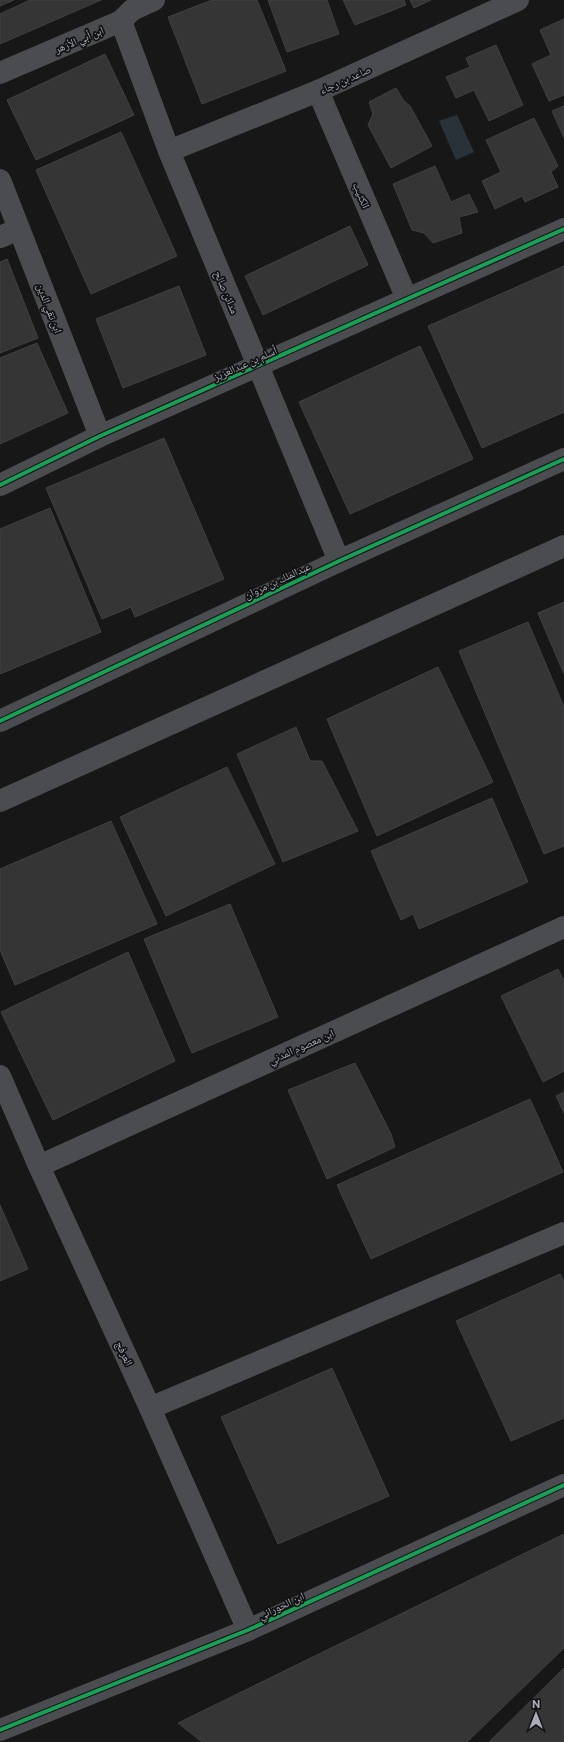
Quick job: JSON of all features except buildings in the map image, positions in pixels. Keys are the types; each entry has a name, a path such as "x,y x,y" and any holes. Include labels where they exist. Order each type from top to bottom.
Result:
{"street":[{"name":"ابن أبي الأزهر","path":"0,73 127,10 154,0"},
{"name":"صاعد بن رجاء","path":"168,151 318,91 518,0"},
{"name":"مدائن صالح","path":"127,10 168,151 339,560"},
{"name":"الكثيب","path":"318,91 407,299"},
{"name":"ابن تقي الدين","path":"0,180 9,233 100,436"},
{"name":"أسلم بن عبدالعزيز","path":"0,484 100,436 258,367 564,229"},
{"name":"عبدالملك بن مروان","path":"0,721 339,560 564,459"},
{"path":"0,801 564,546"},
{"name":"ابن معصوم المدني","path":"38,1166 564,927"},
{"name":"العرفج","path":"0,1076 38,1166 150,1408 248,1630"},
{"path":"150,1408 564,1233"},
{"name":"ابن الحوراني","path":"0,1730 248,1630 564,1485"}],"shaded area":[{"path":"457,115 474,152 456,160 439,121"}],"cycle path":[{"path":"0,485 100,436 564,229"},
{"path":"0,721 339,561 564,459"},
{"path":"0,1730 248,1630 564,1485"}]}
